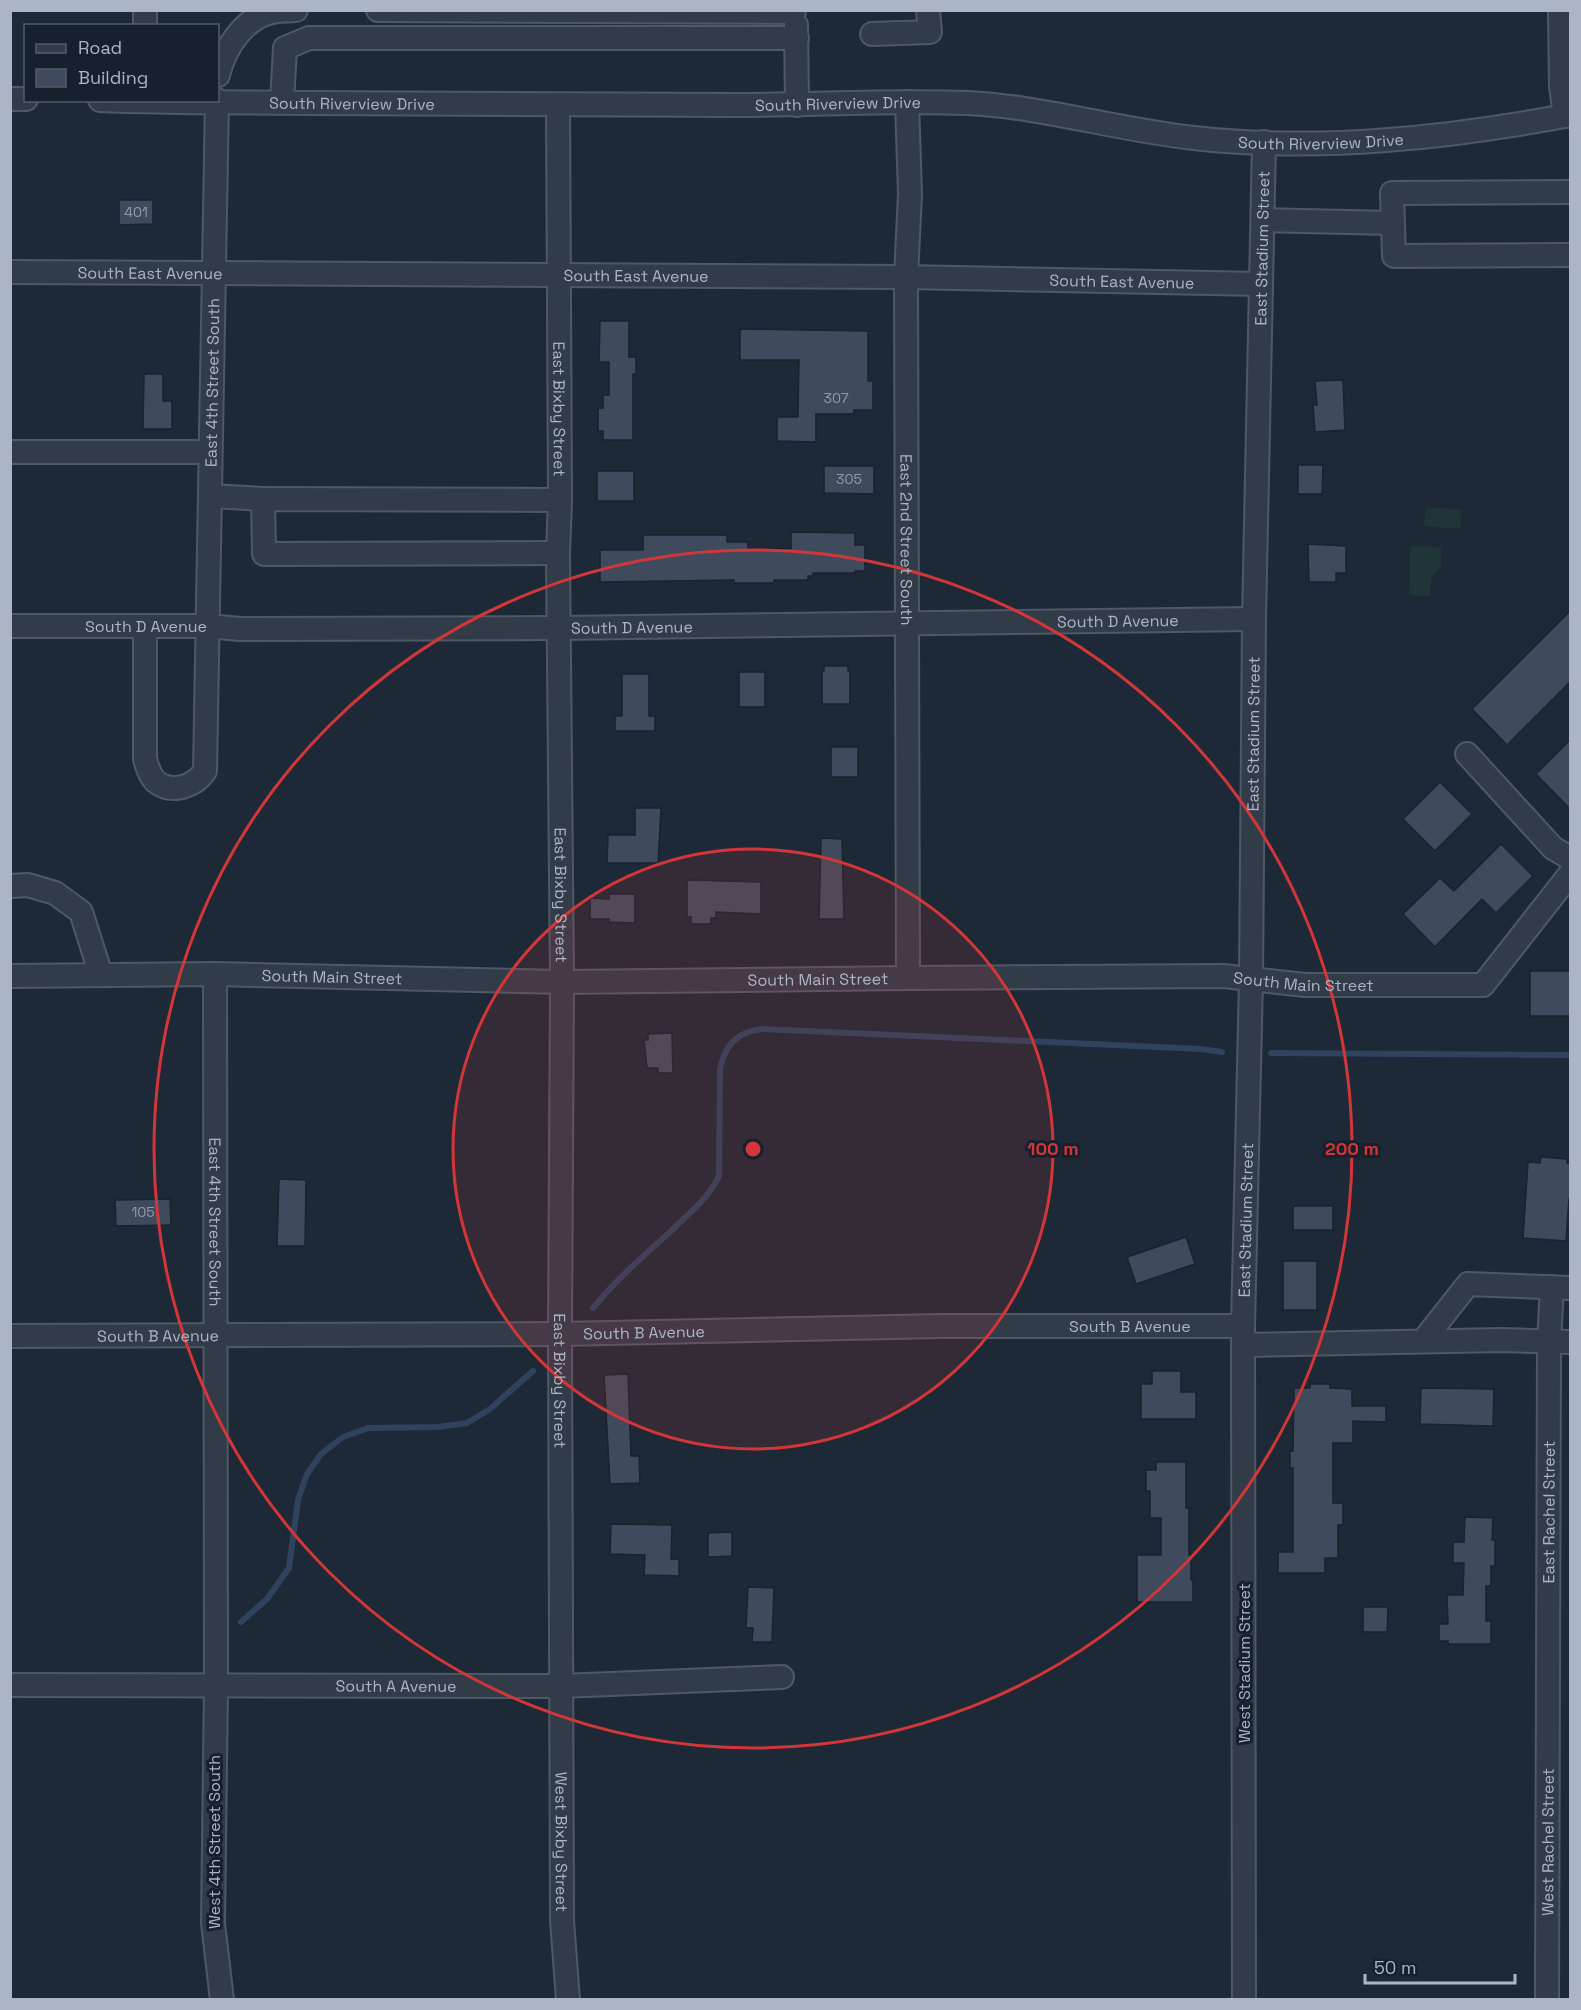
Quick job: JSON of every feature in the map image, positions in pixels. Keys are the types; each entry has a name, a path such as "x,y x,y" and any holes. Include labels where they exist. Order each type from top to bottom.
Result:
{"street":[{"path":"219,71 222,58 245,25 276,11 296,10"},
{"path":"378,10 795,11 797,105"},
{"path":"872,34 930,32 928,10"},
{"path":"1560,10 1561,86 1568,115"},
{"path":"282,102 285,48 309,38 797,38"},
{"name":"South Riverview Drive","path":"217,102 558,105 967,103 1049,112 1117,127 1195,138 1264,142 1385,140 1432,136 1568,115"},
{"name":"East 4th Street South","path":"145,626 145,759 148,771 164,786 175,788 187,786 198,780 205,771 217,102"},
{"name":"East 2nd Street South","path":"907,102 910,194 906,277 908,978"},
{"name":"East Bixby Street","path":"558,105 560,500 558,553 562,982 561,1686"},
{"name":"East Stadium Street","path":"1244,1336 1251,980 1254,619 1264,142"},
{"path":"1570,192 1392,193 1394,256 1570,255"},
{"path":"1263,220 1392,223"},
{"name":"South East Avenue","path":"10,272 906,277 1262,284"},
{"path":"10,452 210,452"},
{"path":"210,496 263,499 560,500"},
{"path":"263,499 264,554 558,553"},
{"name":"South D Avenue","path":"10,626 208,626 240,629 559,628 1254,619"},
{"path":"1467,754 1553,848 1570,858"},
{"name":"South Main Street","path":"10,976 215,974 562,982 1223,976 1305,985 1483,985 1570,874"},
{"path":"10,886 28,885 55,893 81,912 101,975"},
{"name":"East 4th Street South","path":"215,974 216,1684"},
{"path":"1423,1341 1468,1284 1561,1288"},
{"name":"East Rachel Street","path":"1547,1684 1561,1288"},
{"name":"South B Avenue","path":"10,1336 560,1334 940,1326 1423,1341 1560,1342"},
{"name":"West Stadium Street","path":"1244,1336 1244,2000"},
{"name":"South A Avenue","path":"10,1685 561,1686 782,1677"},
{"name":"West 4th Street South","path":"216,1684 213,1923 222,2000"},
{"name":"West Rachel Street","path":"1547,1684 1547,2000"},
{"name":"West Bixby Street","path":"561,1686 562,1920 568,2000"}],"green space":[{"path":"1426,507 1462,510 1460,529 1424,526"},
{"path":"1410,546 1441,547 1441,566 1431,578 1430,596 1409,595"}],"building":[{"path":"119,200 153,200 153,224 119,225"},
{"path":"600,321 629,321 629,357 636,357 636,374 633,374 633,440 603,440 603,431 598,431 598,408 603,408 603,395 609,395 609,362 599,362"},
{"path":"740,329 868,331 868,381 873,381 873,410 854,410 854,414 816,414 816,442 777,441 777,417 798,417 799,360 740,360"},
{"path":"144,374 163,374 163,401 172,401 172,429 143,429"},
{"path":"1343,380 1345,430 1315,432 1313,405 1317,405 1315,381"},
{"path":"1298,465 1323,465 1322,494 1298,494"},
{"path":"824,466 874,466 874,494 824,493"},
{"path":"597,471 634,471 634,501 597,501"},
{"path":"791,532 855,533 855,545 865,545 865,571 813,573 813,576 808,576 808,580 774,580 774,583 734,583 734,580 600,582 600,550 643,550 643,535 727,535 727,542 748,542 748,549 791,549"},
{"path":"1308,544 1346,546 1346,573 1336,573 1336,582 1309,582"},
{"path":"1570,611 1570,682 1507,745 1472,709"},
{"path":"824,666 848,666 850,704 822,704"},
{"path":"739,672 765,672 765,707 739,707"},
{"path":"622,674 649,674 649,716 655,716 655,731 615,731 615,716 622,716"},
{"path":"1570,740 1570,809 1536,774"},
{"path":"831,747 858,747 858,777 831,777"},
{"path":"1440,782 1472,814 1435,851 1403,819"},
{"path":"635,808 661,808 658,863 607,863 608,835 635,835"},
{"path":"821,838 842,839 844,919 819,919"},
{"path":"1501,844 1533,876 1496,913 1482,899 1435,947 1403,914 1440,878 1454,891"},
{"path":"687,880 761,882 761,914 716,912 716,918 711,918 711,924 691,924 691,917 687,917"},
{"path":"609,894 635,894 635,923 590,919 590,898 609,899"},
{"path":"1530,971 1570,971 1570,1016 1530,1016"},
{"path":"672,1033 673,1073 658,1073 658,1068 647,1068 644,1040 648,1040 648,1034"},
{"path":"1541,1157 1567,1159 1567,1163 1570,1164 1570,1199 1566,1241 1523,1238 1528,1162 1540,1163"},
{"path":"279,1179 306,1180 305,1246 277,1246"},
{"path":"170,1199 171,1225 116,1226 115,1200"},
{"path":"1293,1206 1333,1206 1333,1230 1293,1230"},
{"path":"1186,1237 1195,1264 1136,1284 1127,1257"},
{"path":"1283,1261 1317,1261 1317,1310 1283,1310"},
{"path":"1152,1371 1181,1371 1181,1392 1196,1392 1196,1419 1141,1419 1141,1384 1152,1384"},
{"path":"628,1374 631,1456 639,1456 640,1483 610,1484 604,1375"},
{"path":"1310,1384 1330,1384 1330,1388 1352,1389 1352,1406 1386,1406 1386,1422 1353,1421 1353,1443 1333,1443 1333,1503 1343,1503 1343,1525 1338,1525 1338,1558 1325,1558 1325,1573 1278,1573 1278,1552 1293,1552 1293,1468 1290,1468 1290,1451 1293,1451 1294,1388 1310,1388"},
{"path":"1421,1388 1494,1389 1493,1426 1420,1424"},
{"path":"1156,1462 1186,1462 1186,1508 1189,1508 1189,1555 1191,1555 1193,1602 1137,1602 1137,1555 1161,1555 1161,1518 1150,1518 1150,1491 1146,1491 1146,1470 1156,1470"},
{"path":"1465,1517 1493,1518 1492,1540 1495,1540 1495,1566 1491,1566 1491,1586 1486,1586 1486,1621 1491,1621 1491,1644 1448,1644 1448,1641 1439,1641 1439,1624 1448,1624 1447,1595 1463,1595 1464,1563 1453,1563 1453,1542 1464,1542"},
{"path":"611,1524 672,1525 671,1559 679,1559 679,1576 644,1575 645,1555 610,1554"},
{"path":"732,1532 732,1556 708,1557 708,1533"},
{"path":"748,1587 774,1588 772,1642 752,1642 753,1628 746,1628"},
{"path":"1363,1607 1388,1607 1387,1632 1363,1632"}],"waterway":[{"path":"593,1308 630,1268 697,1206 719,1176 720,1069 725,1053 733,1041 745,1033 761,1029 1201,1049 1222,1052"},
{"path":"1271,1053 1570,1055"},
{"path":"241,1622 267,1599 289,1568 298,1500 307,1474 321,1454 343,1437 368,1428 439,1427 467,1423 490,1409 533,1371"}]}
